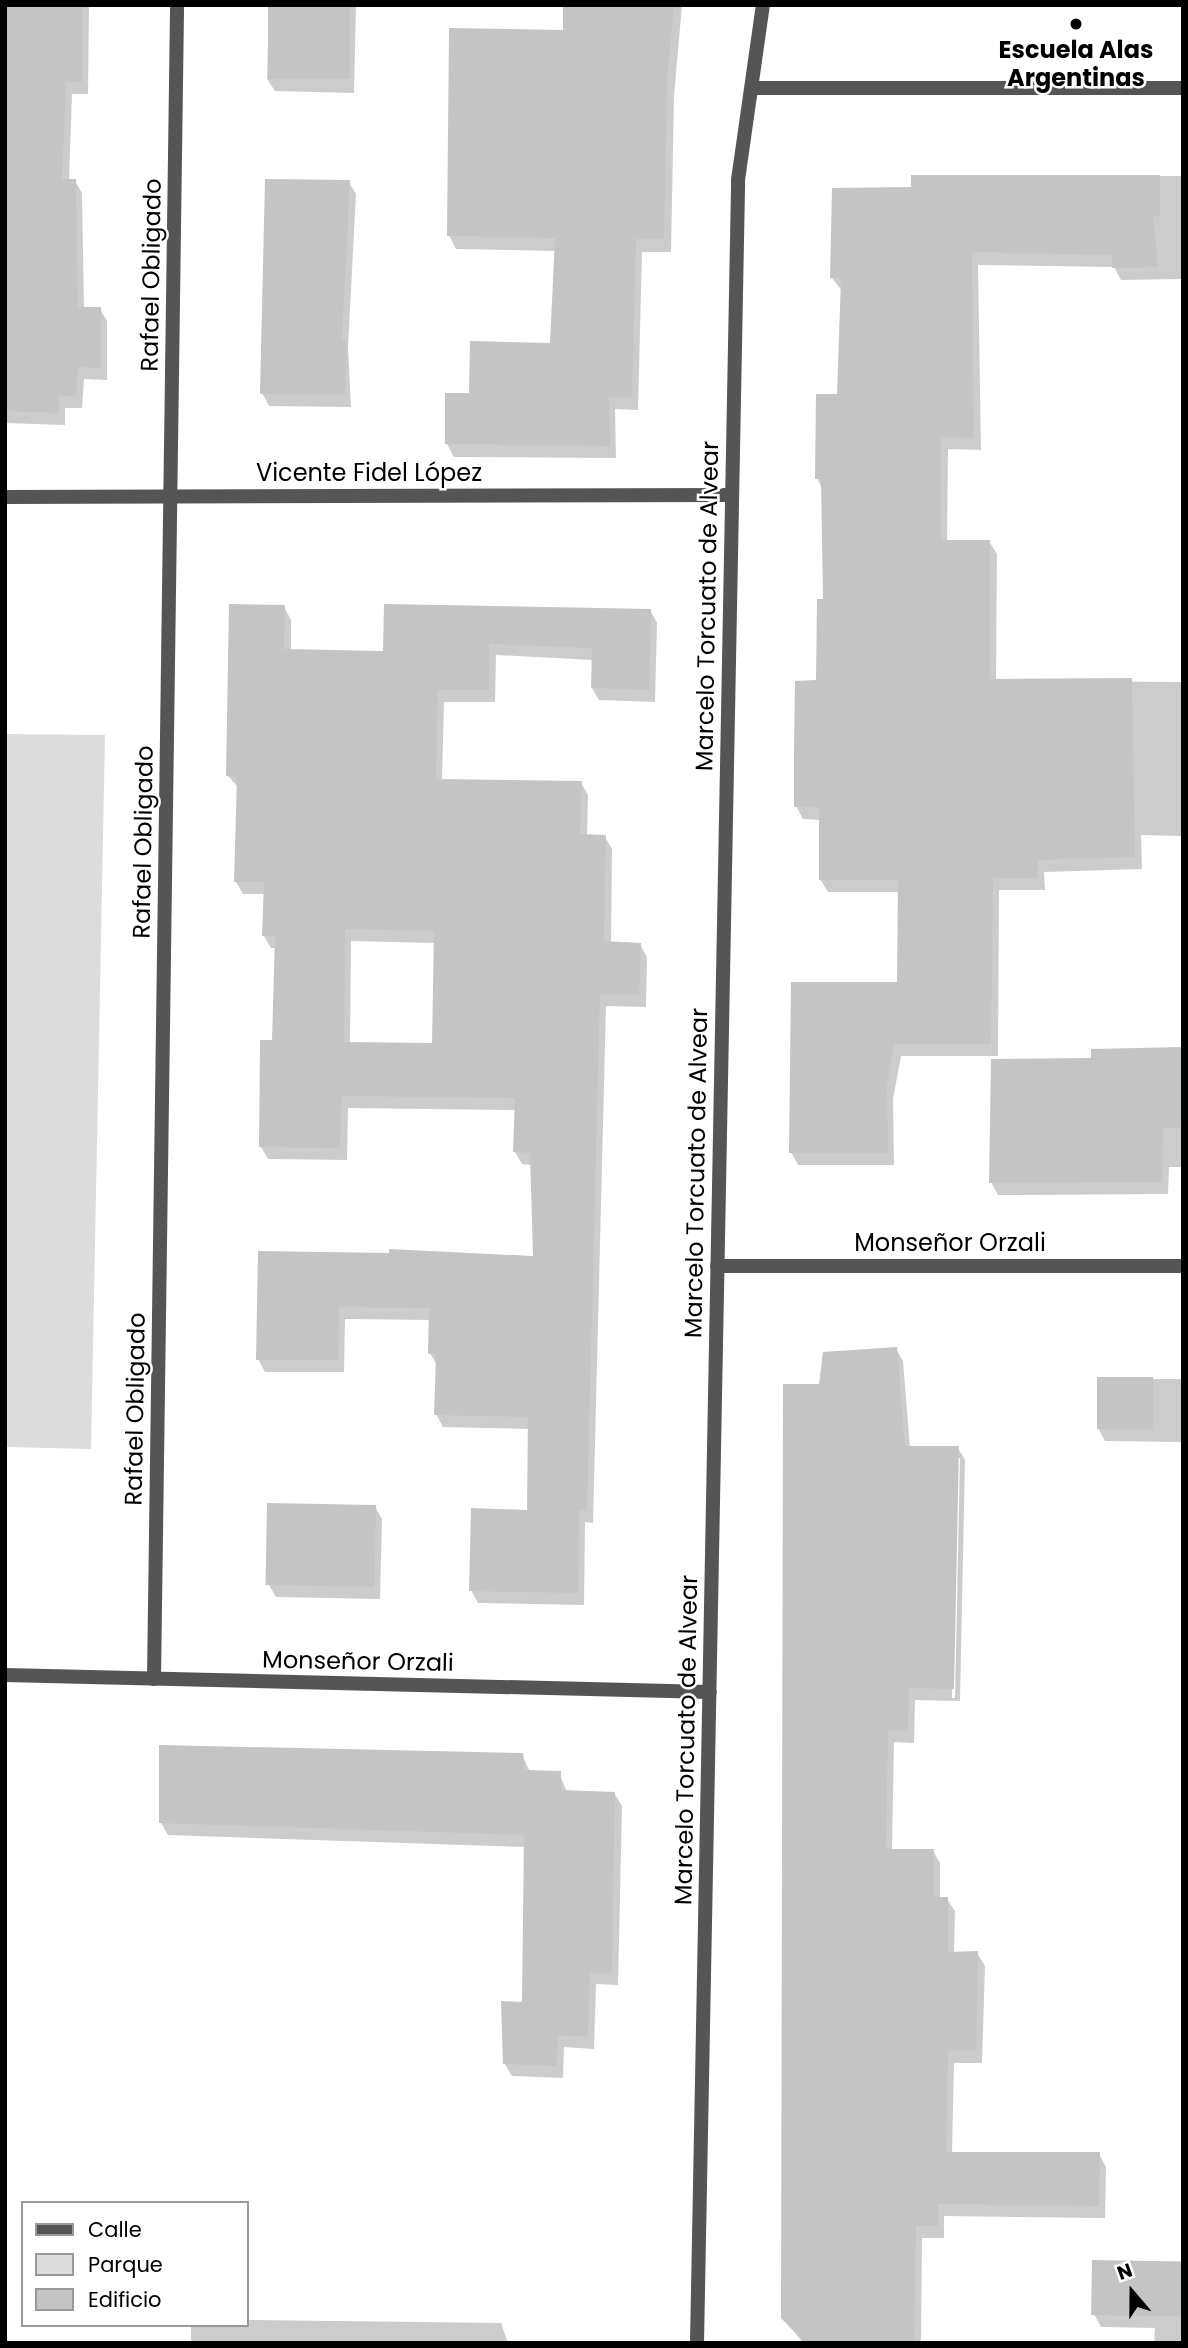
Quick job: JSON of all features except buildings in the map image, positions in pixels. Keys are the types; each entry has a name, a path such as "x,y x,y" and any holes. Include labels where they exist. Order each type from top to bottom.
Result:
{"street":[{"name":"Rafael Obligado","path":"153,1679 177,5"},
{"name":"Marcelo Torcuato de Alvear","path":"697,2343 738,180 763,5"},
{"path":"752,88 1183,88"},
{"name":"Vicente Fidel López","path":"5,497 732,495"},
{"name":"Monseñor Orzali","path":"717,1266 1183,1266"},
{"name":"Monseñor Orzali","path":"5,1675 710,1692"}],"green space":[{"path":"5,734 105,735 91,1449 5,1447"}],"place":[{"name":"Escuela Alas Argentinas","path":"1076,24"}]}
